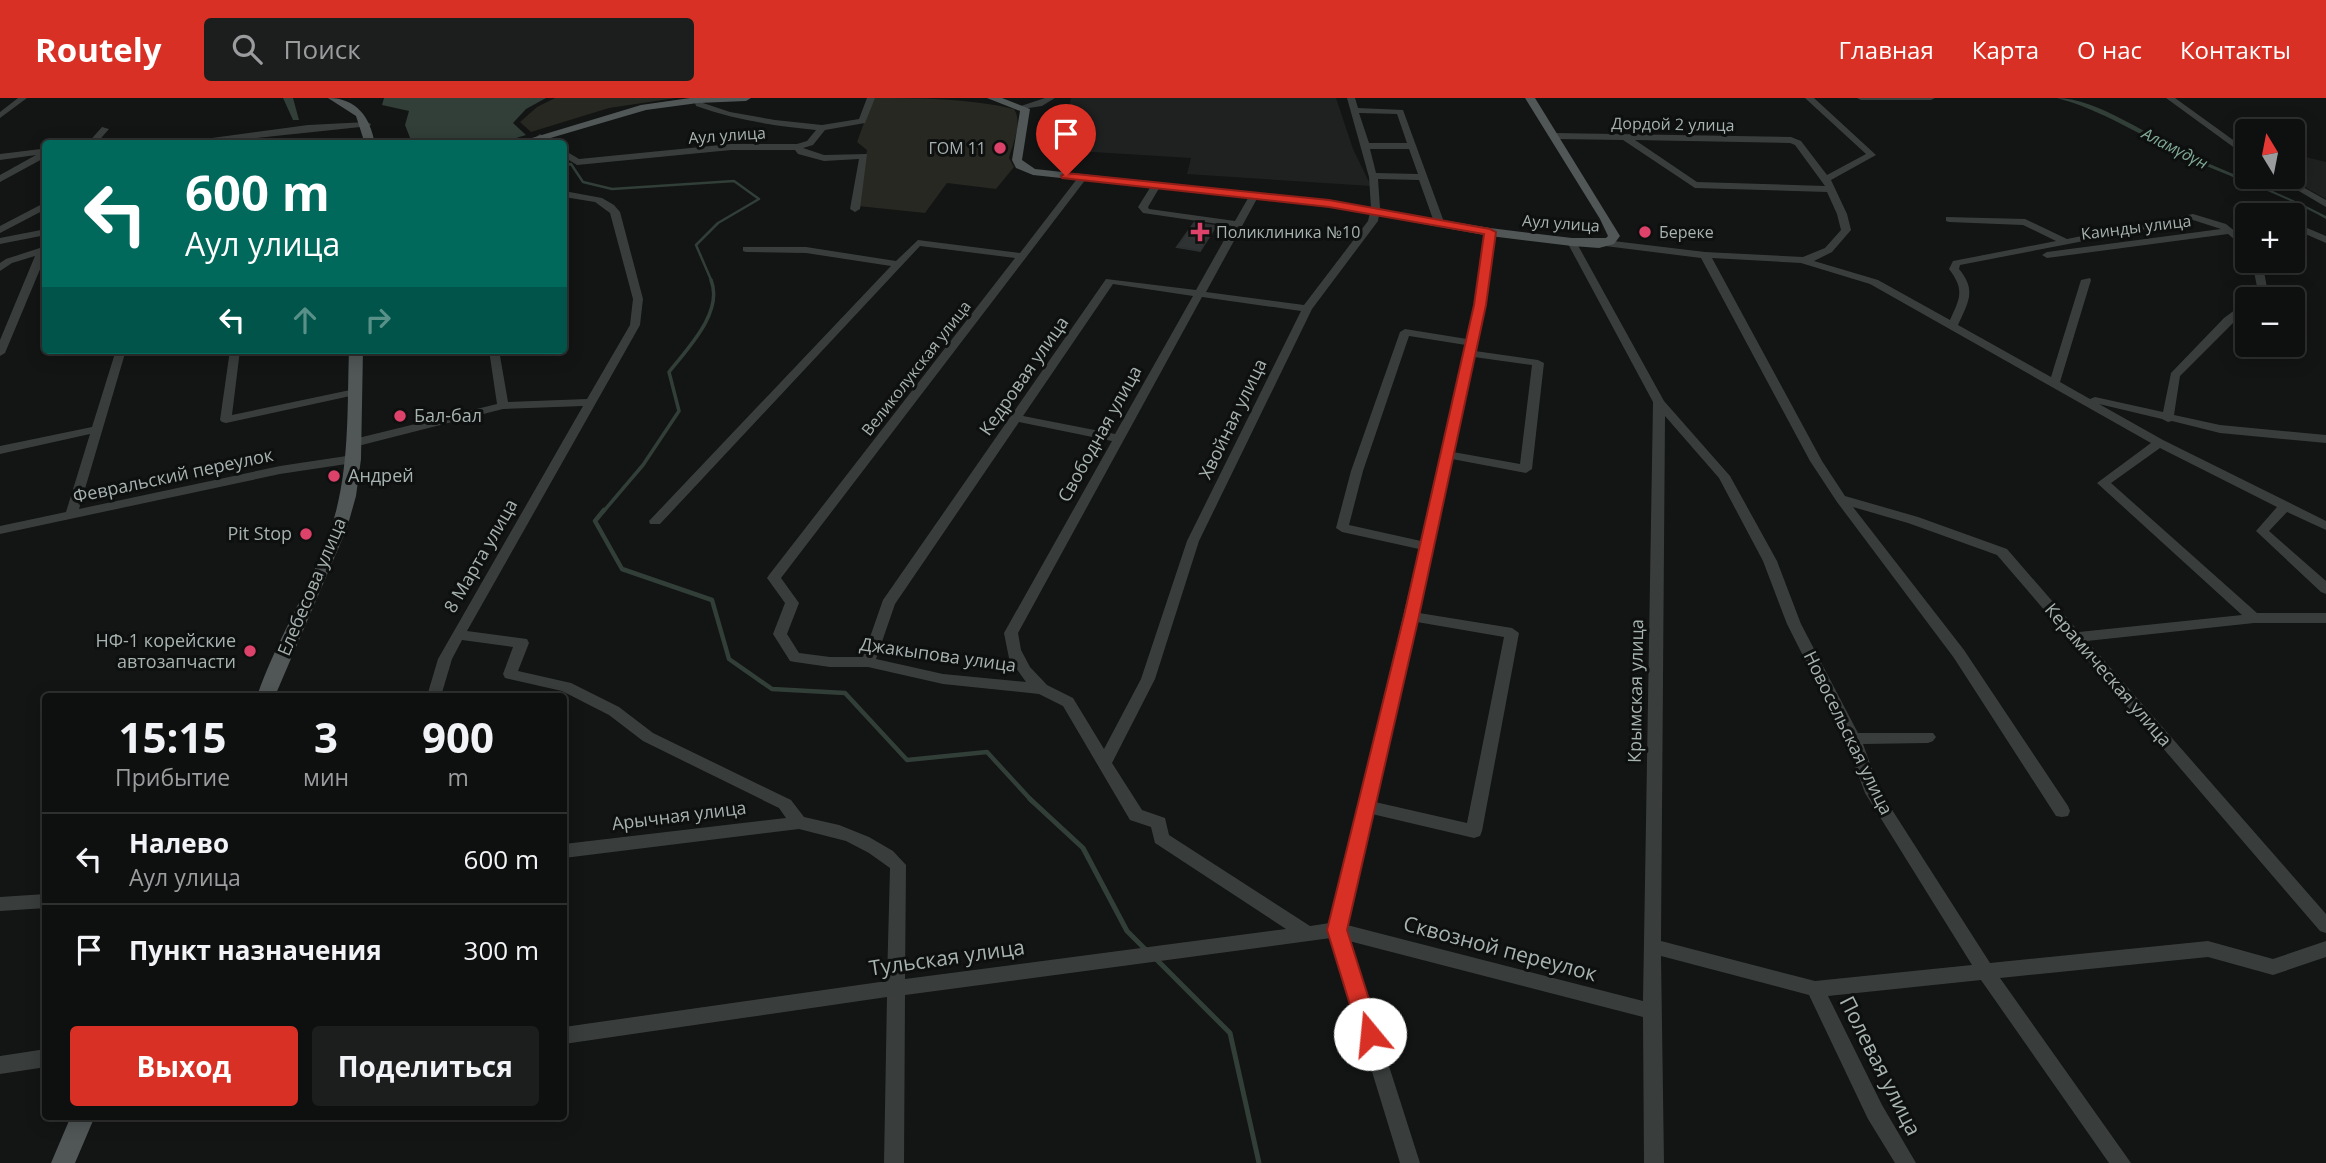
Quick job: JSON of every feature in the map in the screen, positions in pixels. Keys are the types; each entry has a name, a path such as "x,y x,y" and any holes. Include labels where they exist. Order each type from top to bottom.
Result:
{"main road":[{"path":"333,98 360,112 367,124 369,140"},
{"name":"Аул улица","path":"545,140 616,114 698,100 746,98"},
{"path":"992,98 1022,107"},
{"name":"Аул улица","path":"1022,107 1026,112 1017,160 1020,166 1033,172 1254,195 1376,211 1490,232 1572,242 1605,243 1612,239 1614,233 1530,98"},
{"name":"Елебесова улица","path":"267,693 339,528 348,496 354,451 356,354"},
{"path":"62,1163 81,1120"}],"street":[{"path":"0,116 23,98"},
{"path":"698,100 699,104 714,110 755,117 770,123 822,128 862,121 871,98"},
{"path":"1022,107 1046,102 1051,98"},
{"path":"1625,137 1695,185 1828,184 1872,155 1809,98"},
{"path":"1861,98 1931,98"},
{"path":"2170,98 2235,145"},
{"path":"1376,211 1374,176 1363,146 1353,104 1400,111 1439,222"},
{"path":"221,140 308,128 367,124"},
{"path":"798,147 810,143 822,128"},
{"path":"95,140 105,129"},
{"name":"Дордой 2 улица","path":"1554,136 1791,140 1798,143 1828,184"},
{"path":"1363,146 1413,146"},
{"name":"Аул улица","path":"567,155 577,162 731,147 798,147 801,152 824,158 864,156 855,209"},
{"path":"0,157 42,152"},
{"path":"0,179 42,154"},
{"path":"1374,176 1424,177"},
{"name":"Великолукская улица","path":"774,578 1083,177"},
{"path":"1605,243 1705,255 1802,260 1819,257 1834,248 1846,230 1842,214 1828,184"},
{"path":"1156,185 1143,207 1146,211 1238,224"},
{"path":"2300,189 2326,204"},
{"name":"8 Марта улица","path":"567,195 609,204 615,212 638,299 635,325 458,635 522,643 510,674 566,687 614,711 648,737 785,804 799,823"},
{"name":"Свободная улица","path":"1042,689 1020,667 1011,649 1011,634 1117,438 1254,195"},
{"path":"0,230 42,207"},
{"name":"Хвойная улица","path":"1104,764 1148,679 1193,541 1307,309 1373,221 1376,211"},
{"path":"1953,325 1967,291 1966,282 1953,266 1956,263 2193,217 2211,220 2235,236"},
{"path":"1949,219 2025,222 2066,242"},
{"name":"Каинды улица","path":"2047,255 2229,231"},
{"path":"2305,231 2326,240"},
{"path":"1410,1163 1337,930 1471,348 1490,232"},
{"path":"0,241 42,233"},
{"name":"Крымская улица","path":"1572,242 1659,402 1651,1011 1654,1163"},
{"path":"655,521 918,243 1022,256"},
{"path":"746,249 806,250 899,264"},
{"path":"0,268 9,261 42,250"},
{"path":"0,354 42,254"},
{"path":"1705,255 1816,461 1841,499 1959,654 2062,811"},
{"path":"1802,260 1874,282 2159,443 2326,526"},
{"path":"2054,384 2085,280"},
{"name":"Кедровая улица","path":"868,662 888,603 1110,281 1307,309"},
{"path":"29,284 42,282"},
{"path":"2168,419 2175,375 2196,359 2235,312"},
{"path":"1427,546 1342,528 1357,471 1405,332 1538,363 1525,469 1447,455"},
{"path":"71,515 120,354"},
{"path":"234,354 226,420 355,392"},
{"path":"495,354 503,406"},
{"path":"2073,394 2168,419 2270,436 2326,439"},
{"name":"Февральский переулок","path":"0,530 281,471 503,406 590,402"},
{"name":"Новосельская улица","path":"1659,402 1724,476 1770,561 1794,624 1853,739 1873,793 1985,971 2121,1163"},
{"path":"1016,418 1117,438"},
{"path":"0,450 97,429"},
{"path":"2159,443 2104,483 2254,618"},
{"name":"Керамическая улица","path":"1841,499 1979,541 2002,552 2326,926"},
{"path":"2284,506 2262,531 2326,589"},
{"name":"Джакыпова улица","path":"774,578 792,603 780,634 795,657 830,662 868,662 943,679 1042,689 1068,702 1136,815 1159,823 1161,838 1308,934"},
{"path":"1367,806 1474,831 1512,633 1411,616"},
{"path":"2076,638 2254,618 2326,618"},
{"path":"434,693 445,659 458,635"},
{"path":"1853,739 1928,737"},
{"path":"799,823 831,827 863,840 898,865 894,1163"},
{"name":"Арычная улица","path":"567,850 799,823"},
{"path":"0,904 42,901"},
{"name":"Тульская улица","path":"567,1036 897,988 1337,930"},
{"name":"Сквозной переулок","path":"1337,930 1651,1011"},
{"path":"1652,946 1815,989 2208,949 2273,967 2326,949"},
{"name":"Полевая улица","path":"1815,989 1875,1112 1906,1163"},
{"path":"0,1065 42,1059"}],"shaded area":[{"path":"555,98 676,98 609,108 531,132 520,122 537,107"},
{"path":"873,98 961,101 1014,109 1018,120 1009,158 1014,167 996,189 947,183 925,213 858,206 867,150 857,142"},
{"path":"1071,98 1336,98 1353,149 1371,186 1187,174 1191,158 1060,150"},
{"path":"2305,157 2326,162 2326,199 2305,187"}],"water":[{"path":"384,98 546,98 526,109 513,123 526,135 510,140 411,140 405,125 409,111 382,105"},
{"name":"Аламүдүн","path":"2057,98 2073,100 2107,112 2189,155 2235,175 2235,177 2184,156 2106,116"},
{"path":"2262,189 2298,203 2291,201"},
{"path":"2305,206 2326,216 2326,219 2305,208"}],"building":[{"name":"Поликлиника №10","path":"1194,223 1216,226 1200,251 1177,247"}],"waterway":[{"path":"288,98 296,118"},
{"path":"567,165 571,164 583,182 612,189 734,181 759,199 718,223 696,245 712,282"},
{"path":"603,512 643,465 679,411 669,372 694,341 708,317 714,292 711,280"},
{"path":"604,510 595,521 622,569 712,600 729,659 772,689 845,693 907,760 987,752 1031,800"},
{"path":"1031,800 1083,848 1127,931 1147,951"},
{"path":"1154,957 1230,1033 1259,1163"}],"place":[{"name":"ГОМ 11","path":"1000,148"},
{"name":"Поликлиника №10","path":"1200,232"},
{"name":"Береке","path":"1645,232"},
{"name":"Бал-бал","path":"400,416"},
{"name":"Андрей","path":"334,476"},
{"name":"Pit Stop","path":"306,534"},
{"name":"НФ-1 корейские автозапчасти","path":"250,651"}],"route":[{"path":"1066,176 1329,204 1490,232 1480,305 1411,616 1337,930 1370,1034"}]}
